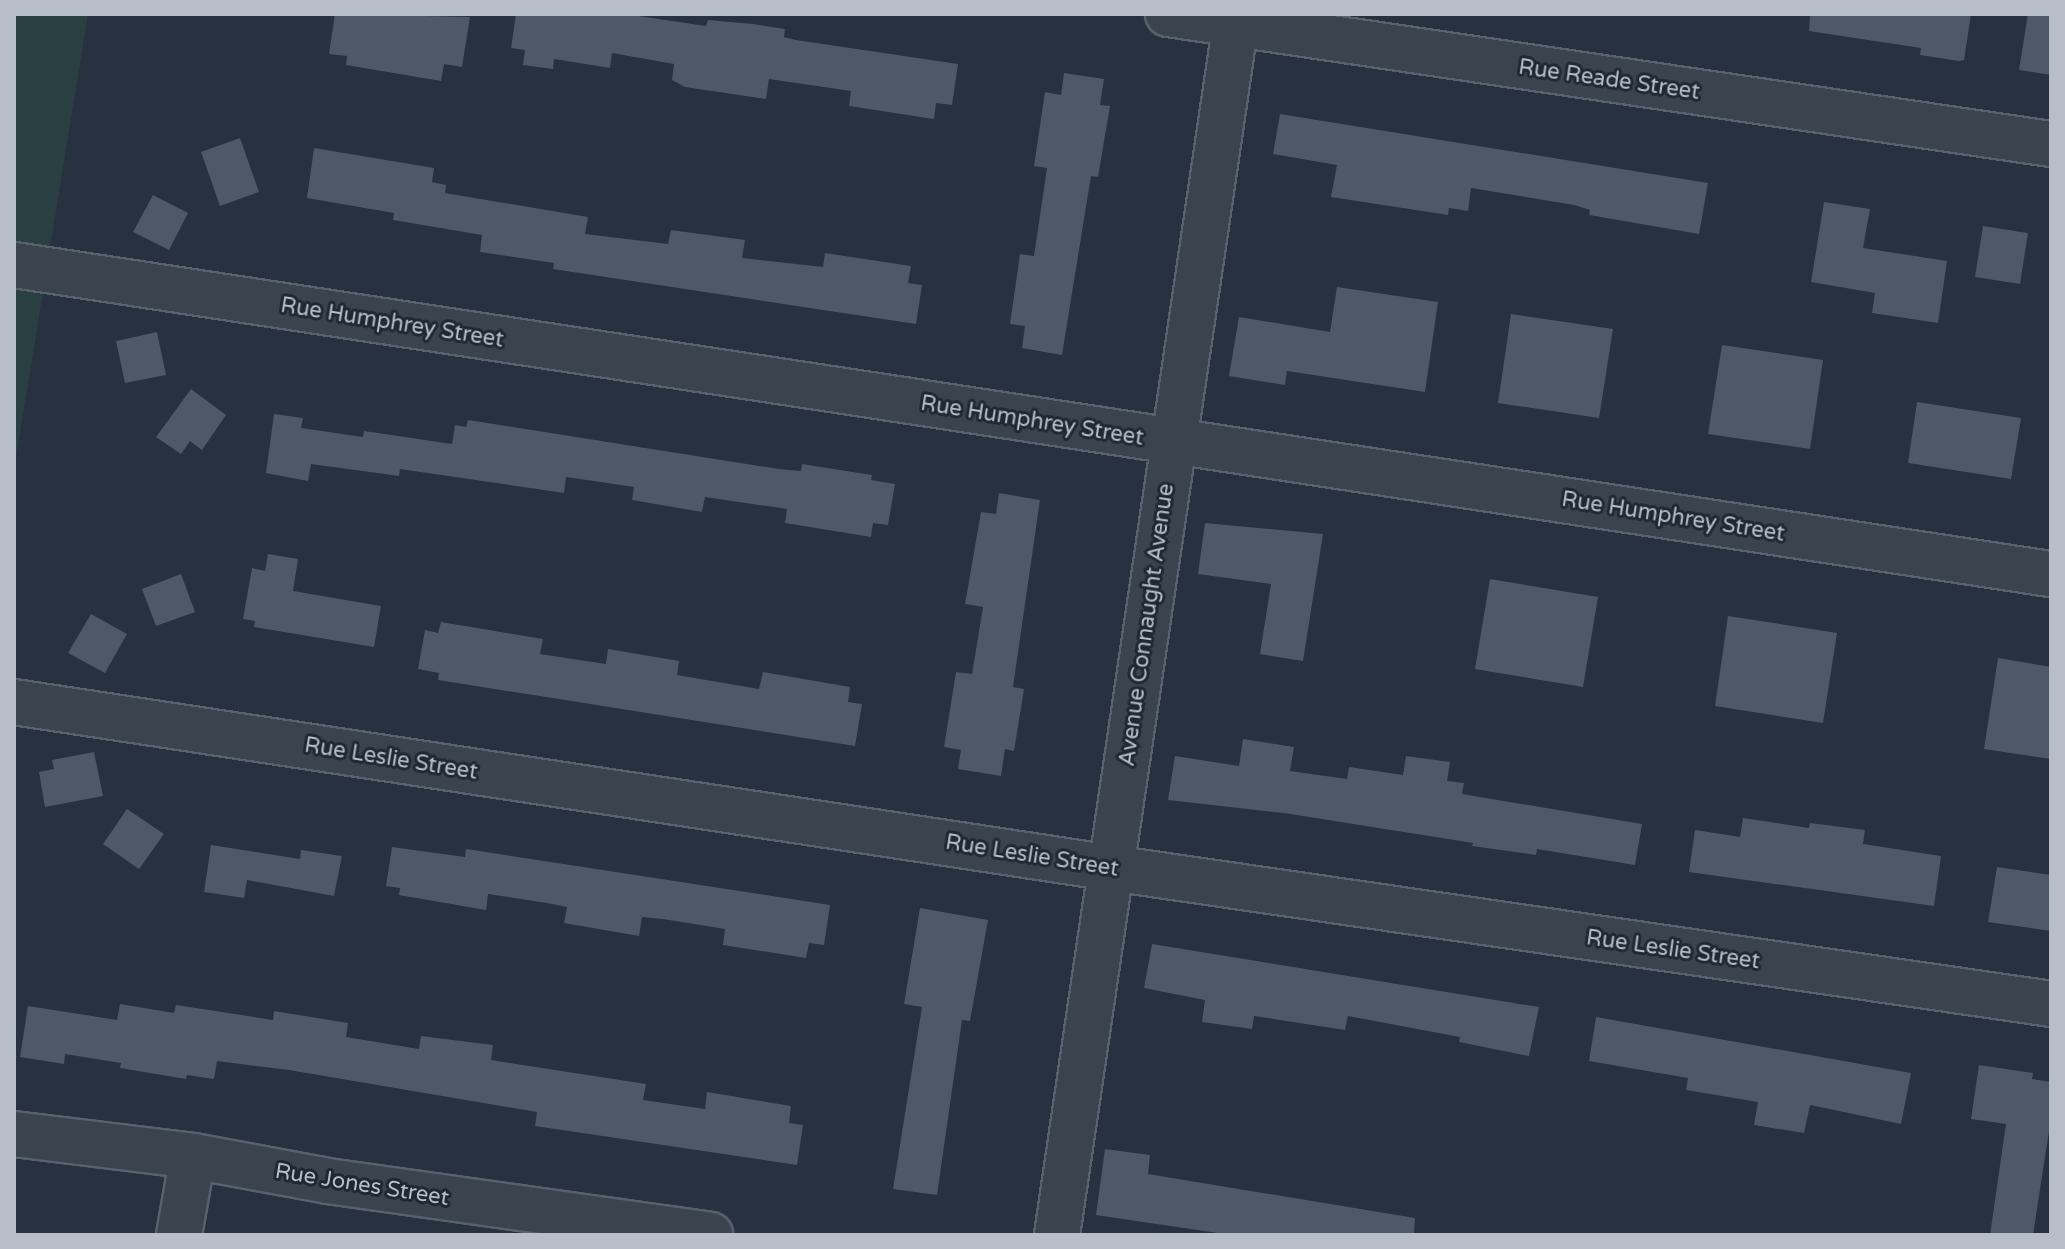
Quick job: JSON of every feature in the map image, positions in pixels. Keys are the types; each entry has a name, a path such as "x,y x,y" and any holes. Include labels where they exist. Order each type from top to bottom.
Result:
{"street":[{"name":"Rue Reade Street","path":"1168,14 1236,19 2051,144"},
{"name":"Avenue Connaught Avenue","path":"1057,1235 1236,19"},
{"name":"Rue Humphrey Street","path":"14,265 2051,574"},
{"name":"Rue Leslie Street","path":"14,702 1111,868 2051,1004"},
{"name":"Rue Jones Street","path":"14,1134 193,1156 613,1230 710,1235"},
{"path":"179,1235 193,1156"}],"green space":[{"path":"14,14 88,14 14,471"}],"building":[{"path":"335,14 470,17 462,67 444,64 441,81 346,65 347,56 329,54"},
{"path":"516,14 625,14 706,26 708,20 753,24 785,29 784,37 796,40 958,64 952,105 936,103 934,119 849,106 851,91 769,79 766,99 685,87 672,80 674,64 612,53 610,68 554,59 553,69 523,65 525,50 511,48"},
{"path":"1810,14 1971,14 1964,60 1959,61 1920,55 1921,48 1809,31"},
{"path":"2028,14 2051,14 2051,75 2019,70"},
{"path":"1064,73 1104,79 1100,105 1110,106 1098,177 1091,176 1062,355 1022,348 1025,326 1010,324 1020,254 1034,256 1047,168 1034,166 1045,92 1061,95"},
{"path":"1280,114 1708,183 1699,234 1589,215 1590,210 1574,205 1471,188 1468,211 1449,208 1448,215 1331,197 1337,165 1273,154"},
{"path":"240,138 259,192 220,206 201,152"},
{"path":"314,148 434,168 432,182 446,185 445,193 588,217 585,234 668,244 671,230 745,240 742,258 823,267 825,253 911,266 908,283 922,285 916,324 553,269 554,263 480,252 482,235 393,220 394,213 307,198"},
{"path":"153,195 188,213 169,250 133,232"},
{"path":"1824,202 1870,209 1863,248 1947,261 1938,323 1872,313 1875,293 1811,282"},
{"path":"1983,226 2028,233 2020,284 1975,277"},
{"path":"1337,287 1438,302 1425,392 1287,371 1285,385 1229,376 1239,317 1330,332"},
{"path":"1511,314 1613,329 1599,418 1498,403"},
{"path":"157,332 166,375 125,383 116,341"},
{"path":"1722,345 1823,360 1810,449 1708,434"},
{"path":"191,389 226,415 202,450 190,441 181,454 156,437"},
{"path":"1917,402 2021,418 2011,479 1908,463"},
{"path":"274,414 303,418 301,428 363,437 364,431 452,444 455,425 466,427 468,420 779,469 801,471 802,464 872,475 871,480 895,484 888,525 873,523 871,537 785,523 787,509 705,497 702,512 632,500 634,487 566,477 564,493 400,469 399,476 311,464 308,481 266,473"},
{"path":"999,493 1040,500 1013,687 1024,689 1014,751 1005,749 1001,776 958,769 961,750 944,747 956,672 972,674 983,607 965,604 981,512 996,514"},
{"path":"1205,523 1323,534 1303,661 1260,654 1271,584 1198,574"},
{"path":"268,554 298,559 293,591 381,606 374,647 254,627 255,621 243,619 252,568 265,571"},
{"path":"181,574 195,612 156,626 142,589"},
{"path":"1490,579 1598,597 1583,687 1475,669"},
{"path":"91,614 127,634 105,673 68,653"},
{"path":"1728,616 1837,633 1823,723 1715,706"},
{"path":"441,622 543,639 540,654 606,664 608,649 679,661 677,675 759,689 763,672 850,687 848,702 862,704 855,746 438,680 439,673 418,669 425,630 438,633"},
{"path":"1998,658 2051,667 2051,759 1984,749"},
{"path":"1243,739 1294,747 1290,771 1347,779 1349,767 1403,775 1406,756 1450,762 1447,781 1464,783 1462,794 1642,824 1635,865 1537,849 1536,855 1284,813 1168,800 1175,756 1239,766"},
{"path":"94,752 103,796 45,807 39,772 54,769 52,760"},
{"path":"127,809 164,834 139,869 103,844"},
{"path":"1743,818 1809,828 1810,823 1865,830 1863,844 1941,856 1934,906 1689,872 1695,830 1740,837"},
{"path":"211,845 300,859 301,850 342,856 334,896 247,880 244,898 204,892"},
{"path":"392,847 465,857 466,849 830,905 824,945 809,943 806,958 723,945 725,929 663,919 642,917 639,936 564,923 567,907 547,903 488,894 486,910 399,895 400,888 386,886"},
{"path":"1997,867 2051,875 2051,931 1988,922"},
{"path":"920,908 988,920 970,1021 962,1020 937,1195 893,1189 922,1007 904,1004"},
{"path":"1152,944 1539,1007 1529,1056 1459,1042 1460,1037 1348,1016 1345,1030 1254,1016 1252,1029 1202,1022 1205,1000 1144,988"},
{"path":"120,1004 174,1013 176,1005 273,1020 274,1011 348,1023 346,1037 419,1049 421,1036 493,1045 491,1060 646,1084 643,1100 705,1109 707,1092 791,1106 789,1123 803,1125 797,1165 535,1126 537,1112 289,1070 217,1061 214,1079 187,1075 186,1079 120,1068 121,1063 65,1054 64,1064 20,1057 28,1006 117,1020"},
{"path":"1596,1017 1911,1073 1901,1124 1810,1105 1804,1133 1754,1125 1758,1102 1686,1090 1688,1078 1589,1061"},
{"path":"1979,1065 2033,1073 2032,1079 2051,1082 2051,1118 2033,1235 1990,1235 2006,1124 1971,1119"},
{"path":"1105,1149 1150,1155 1148,1174 1415,1218 1414,1235 1231,1235 1096,1215"}]}
